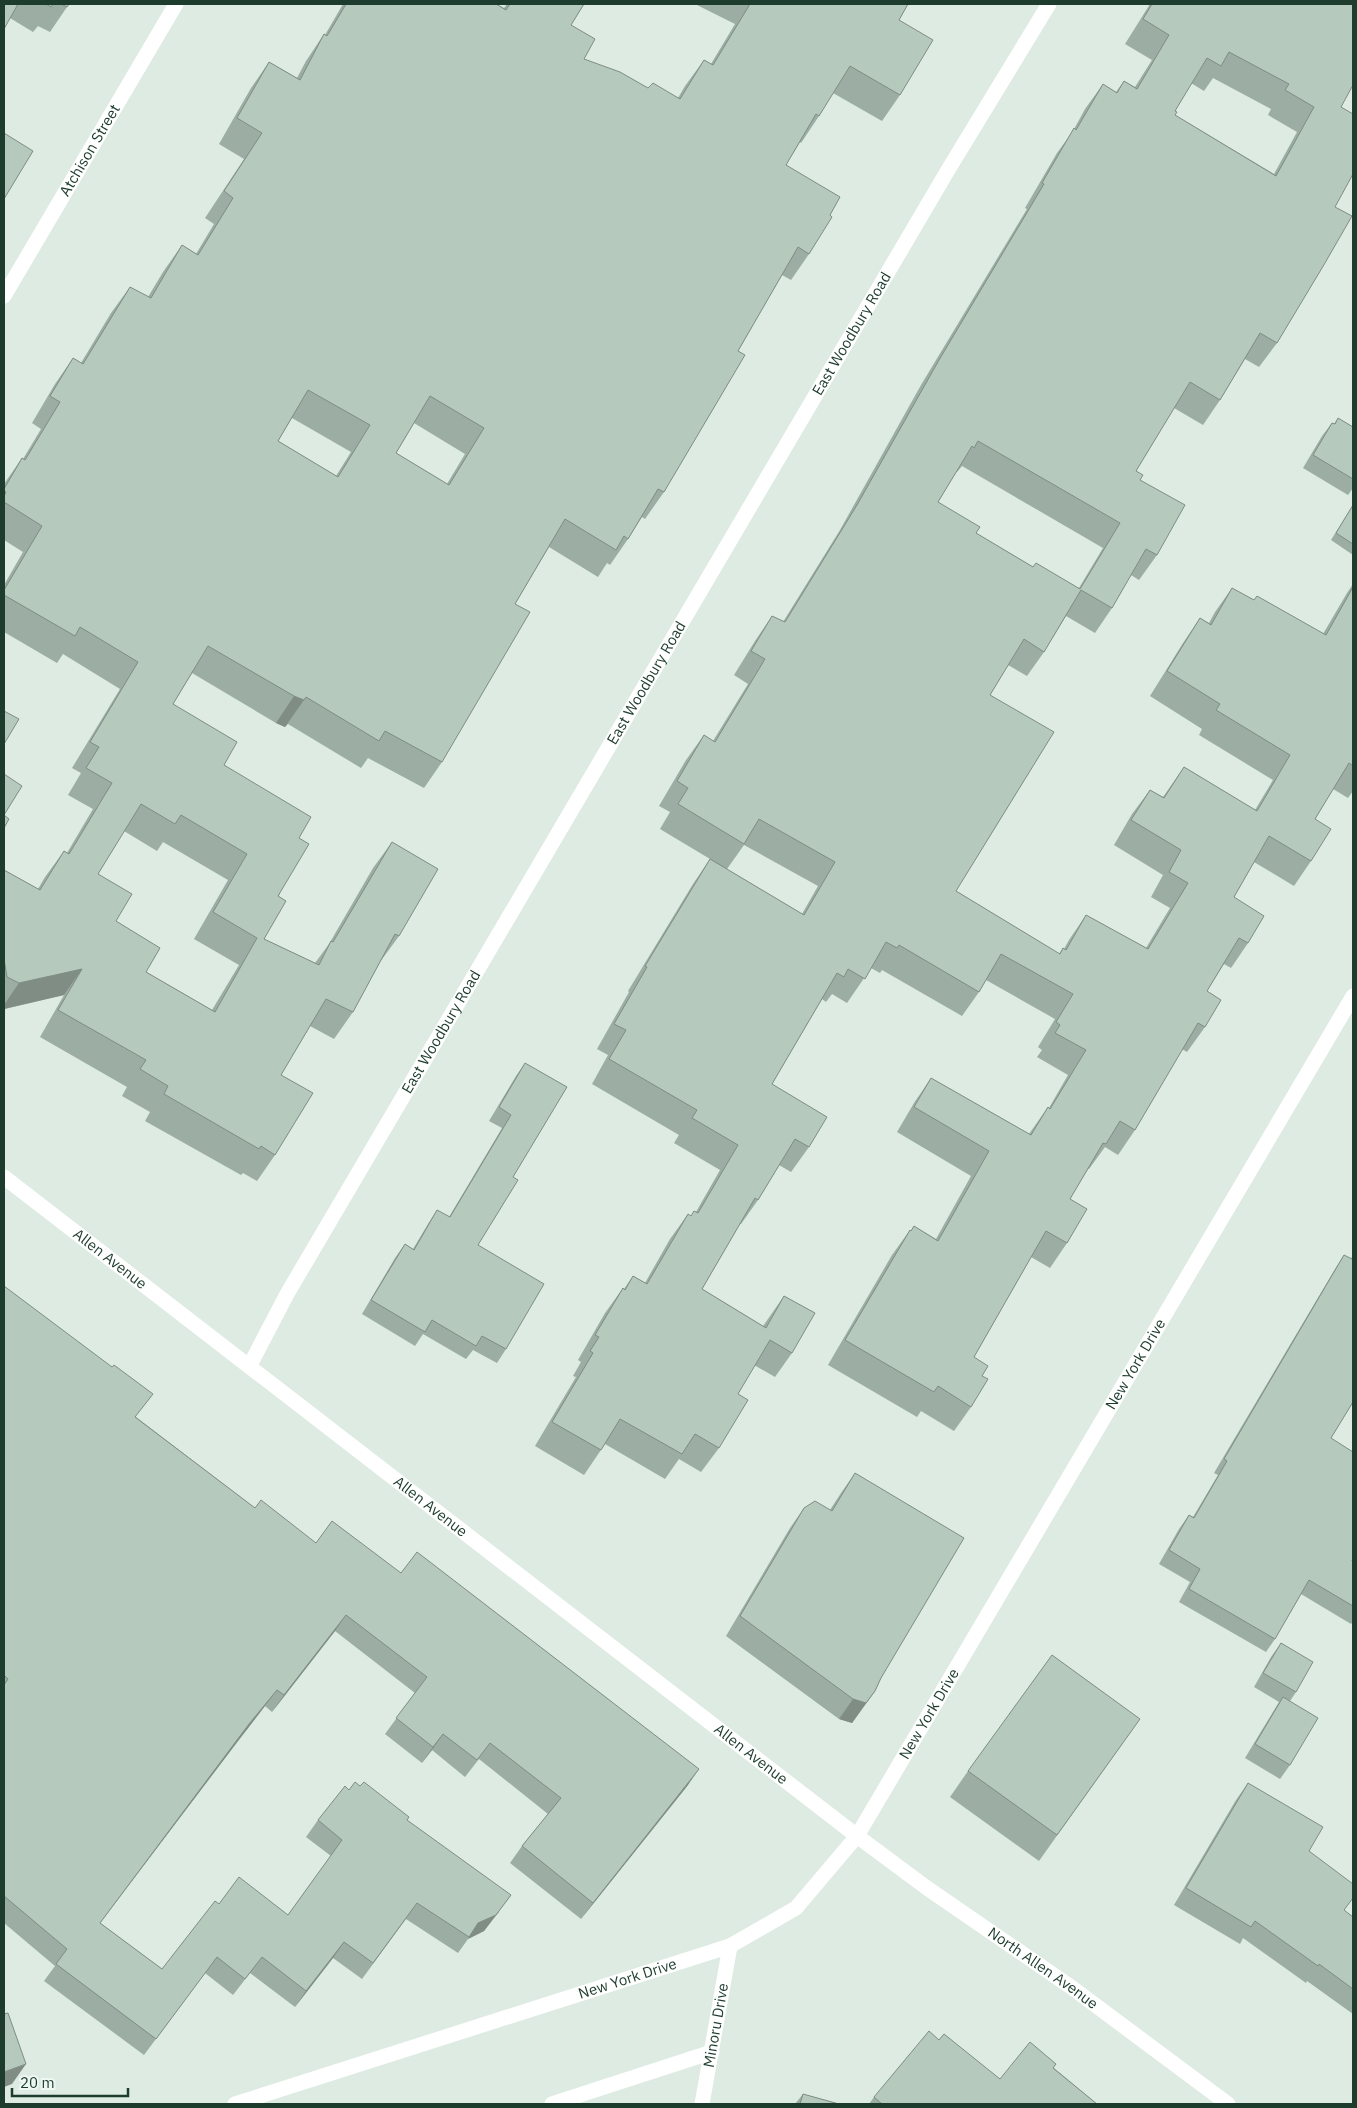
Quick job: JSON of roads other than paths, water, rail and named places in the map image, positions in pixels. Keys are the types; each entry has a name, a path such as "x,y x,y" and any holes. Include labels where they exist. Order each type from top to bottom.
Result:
{"street":[{"name":"Atchison Street","path":"4,296 176,4"},
{"name":"East Woodbury Road","path":"250,1365 307,1260 943,178 1049,4"},
{"name":"New York Drive","path":"235,2104 730,1946 796,1908 857,1836 1353,996"},
{"name":"Allen Avenue","path":"4,1177 250,1365 857,1836"},
{"name":"North Allen Avenue","path":"857,1836 927,1888 1071,1987 1228,2104"},
{"name":"Minoru Drive","path":"702,2104 730,1946"},
{"path":"552,2104 712,2052"}]}
